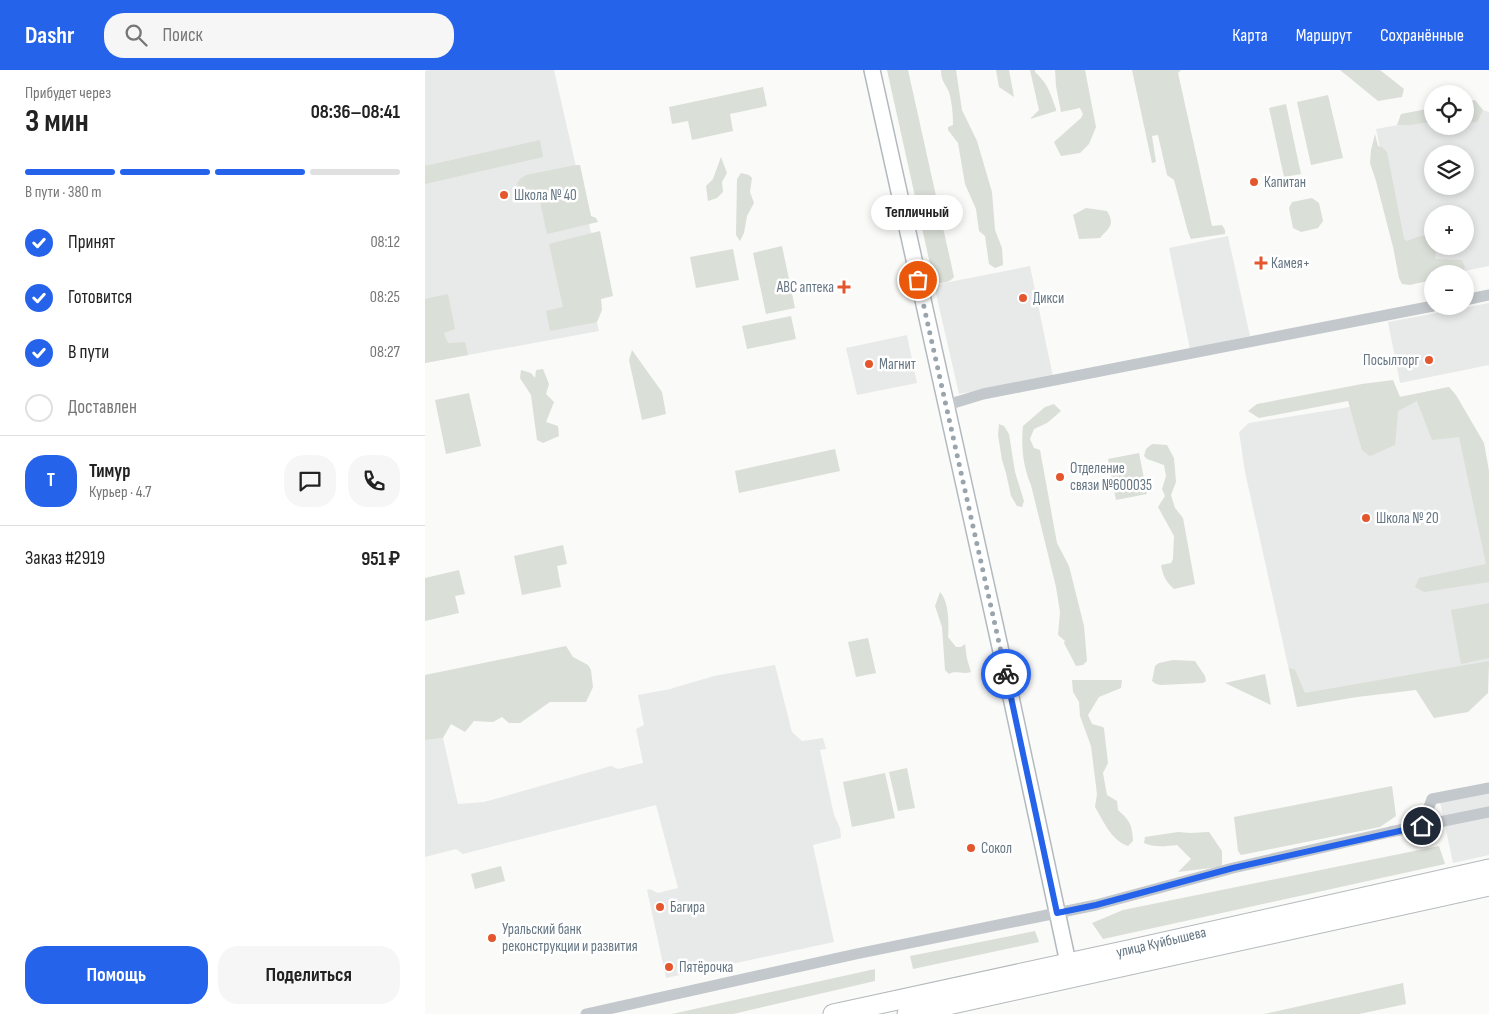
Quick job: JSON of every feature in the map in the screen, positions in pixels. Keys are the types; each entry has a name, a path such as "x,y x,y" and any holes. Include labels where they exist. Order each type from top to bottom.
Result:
{"highway":[{"name":"улица Куйбышева","path":"907,1014 1069,970 1489,869"},
{"name":"улица Куйбышева","path":"833,1014 1069,970 1489,886"}],"main road":[{"path":"872,70 1006,674 1069,970"}],"street":[{"path":"1474,298 1489,295"},
{"path":"947,405 983,394 1424,308"},
{"path":"1422,826 1432,799 1489,788"},
{"path":"585,1014 856,954 1096,905 1233,868 1489,812"}],"shaded area":[{"name":"Школа № 40","path":"554,70 601,276 587,279 599,331 425,363 425,71"},
{"path":"887,70 908,70 954,277 950,281 934,282"},
{"path":"941,70 956,70 962,110 977,141 992,192 995,230 1002,248 1003,265 995,268 989,264 985,236 979,231 976,209 965,184 958,143 948,130 948,127 953,125 952,108 949,92 942,79"},
{"path":"996,70 1009,70 1014,97 999,87"},
{"path":"1030,70 1035,70 1046,84 1056,111 1030,119 1039,110"},
{"path":"1055,70 1085,70 1096,127 1089,144 1080,153 1061,156 1054,142 1083,114 1080,108 1061,112"},
{"path":"1132,70 1181,70 1178,73 1212,226 1222,225 1225,234 1191,239 1174,180 1167,175 1158,135 1152,136 1156,162 1152,163"},
{"path":"1340,70 1380,70 1404,89 1402,97 1378,101"},
{"path":"763,87 767,106 730,114 733,131 692,140 688,121 672,124 669,107"},
{"path":"1328,95 1343,158 1311,165 1297,102"},
{"path":"1474,100 1483,110 1477,122 1474,122"},
{"path":"1286,104 1301,174 1284,177 1269,108"},
{"path":"1424,110 1424,123 1397,125 1401,114"},
{"path":"1483,110 1489,112 1489,266 1474,269 1474,265 1424,265 1424,277 1407,282 1376,129 1424,120 1424,135 1474,135 1474,112"},
{"path":"1375,134 1378,146 1387,152 1404,239 1407,241 1424,236 1424,255 1436,255 1435,259 1462,260 1464,265 1424,265 1424,282 1410,285 1402,284 1370,163"},
{"path":"540,140 543,157 425,184 425,166"},
{"path":"721,157 727,173 722,182 723,192 717,198 708,201 706,186 713,179"},
{"path":"580,165 591,216 596,218 598,222 547,234 538,192 520,195 517,183 526,175"},
{"path":"741,173 752,178 750,192 754,203 747,216 744,233 740,241 736,235 737,179"},
{"path":"1312,198 1319,203 1323,221 1318,228 1301,232 1293,228 1289,208 1292,202"},
{"path":"1086,208 1107,211 1111,219 1110,225 1100,238 1079,239 1073,215"},
{"path":"600,231 613,296 601,299 602,310 597,322 550,331 546,311 563,307 549,244"},
{"path":"1228,236 1250,336 1190,349 1169,248"},
{"path":"782,246 795,308 766,314 753,253"},
{"path":"733,249 739,280 696,288 690,257"},
{"path":"1030,266 1053,377 959,394 934,285"},
{"path":"448,294 455,329 444,333 448,343 465,342 468,355 425,363 425,299"},
{"path":"1489,303 1489,365 1400,383 1388,322 1425,315 1474,315 1474,306"},
{"path":"791,316 796,339 747,349 742,326"},
{"path":"907,335 917,383 857,395 846,348"},
{"path":"632,350 662,392 666,414 642,420 629,360"},
{"path":"543,369 549,384 546,394 554,402 546,422 558,426 559,436 543,443 537,440 531,395 520,378 521,370 531,373 535,378 536,370"},
{"path":"1393,380 1400,397 1449,387 1456,395 1484,443 1489,471 1489,582 1424,592 1415,587 1419,578 1486,564 1459,437 1432,440 1417,401 1398,411 1395,445 1370,456 1362,450 1348,401 1259,418 1248,411 1257,404"},
{"name":"Школа № 20","path":"1449,387 1489,576 1489,666 1296,702 1245,472 1239,432 1249,423 1344,408"},
{"path":"469,393 481,446 446,454 435,400"},
{"path":"1054,404 1061,411 1047,423 1034,429 1030,439 1034,448 1040,450 1057,543 1069,566 1084,626 1087,661 1083,665 1076,666 1064,643 1065,641 1058,635 1060,612 1056,587 1024,464 1022,441 1023,426 1045,407"},
{"path":"999,424 1004,426 1009,434 1015,472 1024,501 1022,507 1017,506 1011,496 1002,460 998,435"},
{"path":"1152,444 1167,445 1174,458 1176,482 1171,495 1175,508 1183,518 1195,584 1174,589 1165,578 1161,565 1171,563 1173,559 1174,536 1158,507 1165,496 1162,489 1166,476 1164,465 1147,459 1144,456 1146,449"},
{"path":"835,449 840,471 739,493 735,471"},
{"path":"1139,453 1147,494 1116,500 1108,459"},
{"path":"563,545 567,564 557,566 561,587 522,595 514,556"},
{"path":"459,570 465,594 455,596 459,613 425,621 425,578"},
{"path":"940,592 947,607 948,637 956,647 961,647 965,644 971,672 954,672 949,674 945,670 942,627 935,606"},
{"path":"1489,603 1489,658 1461,664 1451,610"},
{"path":"868,638 876,673 856,677 848,642"},
{"path":"566,646 573,657 588,665 591,670 593,687 586,702 550,702 520,723 509,723 502,717 493,722 474,721 465,732 451,724 443,738 425,740 425,675"},
{"path":"1173,660 1195,661 1205,676 1206,681 1203,683 1161,685 1152,681 1155,666 1159,663"},
{"path":"1489,661 1488,693 1468,712 1434,718 1416,690 1297,707 1289,668 1295,670 1305,693"},
{"path":"775,665 792,732 802,741 823,738 826,749 820,750 841,838 813,845 834,942 666,978 647,890 650,889 658,893 678,888 656,805 463,854 456,849 425,857 425,740 443,738 458,804 484,802 611,766 618,769 643,763 636,729 644,725 638,695 670,689 714,676"},
{"path":"1265,674 1271,705 1225,683"},
{"path":"1072,680 1122,680 1121,688 1099,697 1088,715 1092,724 1104,729 1108,763 1103,773 1107,795 1117,801 1118,810 1130,823 1133,841 1128,846 1112,835 1095,807 1097,794 1091,746 1080,716 1079,702 1073,692"},
{"path":"907,768 915,808 898,811 889,772"},
{"path":"885,773 895,818 852,827 843,782"},
{"path":"1392,786 1396,816 1380,827 1241,855 1238,851 1234,817"},
{"path":"1489,791 1489,855 1453,863 1440,802"},
{"path":"1178,832 1209,832 1222,851 1222,865 1178,872 1191,859 1177,845 1156,846 1144,843 1145,837"},
{"path":"1439,846 1445,864 1103,939 1092,923 1123,910"},
{"path":"501,866 505,881 475,889 471,874"},
{"path":"1035,931 1039,942 913,969 910,956"},
{"path":"875,969 875,981 733,1014 672,1014"},
{"path":"1403,983 1406,1004 1359,1014 1264,1014"}],"way so far":[{"path":"918,280 1006,674"}],"place":[{"name":"Капитан","path":"1254,182"},
{"name":"Школа № 40","path":"504,195"},
{"name":"Камея+","path":"1261,263"},
{"name":"Тепличный","path":"918,280"},
{"name":"АВС аптека","path":"844,287"},
{"name":"Дикси","path":"1023,298"},
{"name":"Посылторг","path":"1429,360"},
{"name":"Магнит","path":"869,364"},
{"name":"Отделение связи №600035","path":"1060,477"},
{"name":"Школа № 20","path":"1366,518"},
{"name":"Сокол","path":"971,848"},
{"name":"Багира","path":"660,907"},
{"name":"Уральский банк реконструкции и развития","path":"492,938"},
{"name":"Пятёрочка","path":"669,967"}],"route":[{"path":"1006,674 1057,913 1096,905 1233,868 1422,826"}]}
